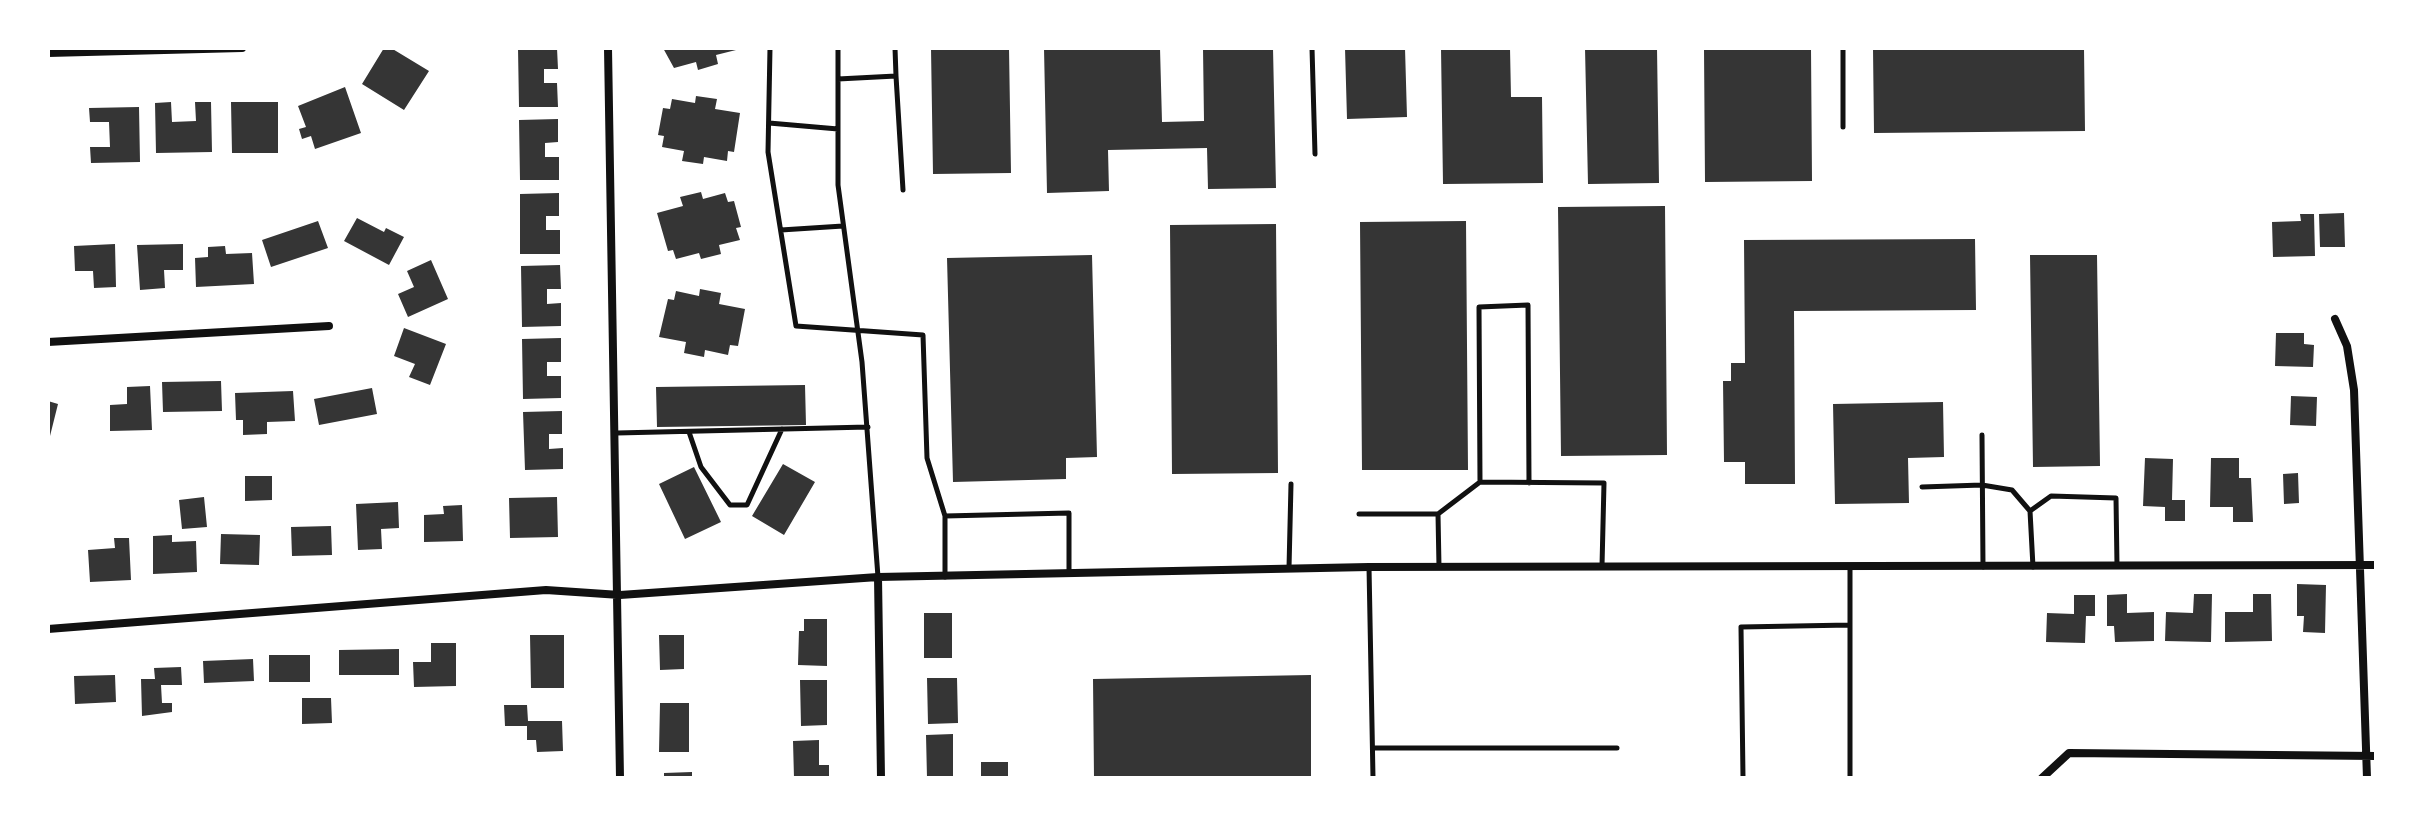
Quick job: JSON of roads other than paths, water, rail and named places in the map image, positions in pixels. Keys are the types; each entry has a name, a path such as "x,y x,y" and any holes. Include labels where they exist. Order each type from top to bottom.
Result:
{"street":[{"path":"48,53 242,48"},
{"path":"608,48 620,595 620,778"},
{"path":"2335,319 2347,346 2354,390 2371,756 2367,778"},
{"path":"48,342 329,326"},
{"path":"48,629 546,590 620,595 878,577 1369,567 1602,569 2376,565"},
{"path":"878,577 881,778"},
{"path":"2042,778 2069,753 2371,756"}],"lane":[{"path":"770,48 768,152 796,326 923,335 927,458 945,516 945,577"},
{"path":"838,48 838,185 868,427 878,577"},
{"path":"895,48 903,190"},
{"path":"1312,48 1315,154"},
{"path":"1843,48 1843,127"},
{"path":"838,79 896,76"},
{"path":"769,123 838,129"},
{"path":"781,230 843,226"},
{"path":"1480,482 1479,307 1528,305 1529,483"},
{"path":"617,433 868,427"},
{"path":"689,432 701,467 730,505 747,505 782,429"},
{"path":"1982,435 1983,568"},
{"path":"1359,514 1438,514 1480,482 1604,483 1602,569"},
{"path":"1289,569 1291,484"},
{"path":"1922,487 1982,485 2012,490 2030,511 2033,568"},
{"path":"2030,511 2051,496 2116,498 2117,567"},
{"path":"945,516 1069,513 1069,575"},
{"path":"1438,514 1439,568"},
{"path":"1369,567 1373,778"},
{"path":"1850,568 1850,778"},
{"path":"1743,778 1741,627 1850,625"},
{"path":"1373,748 1617,748"}]}
